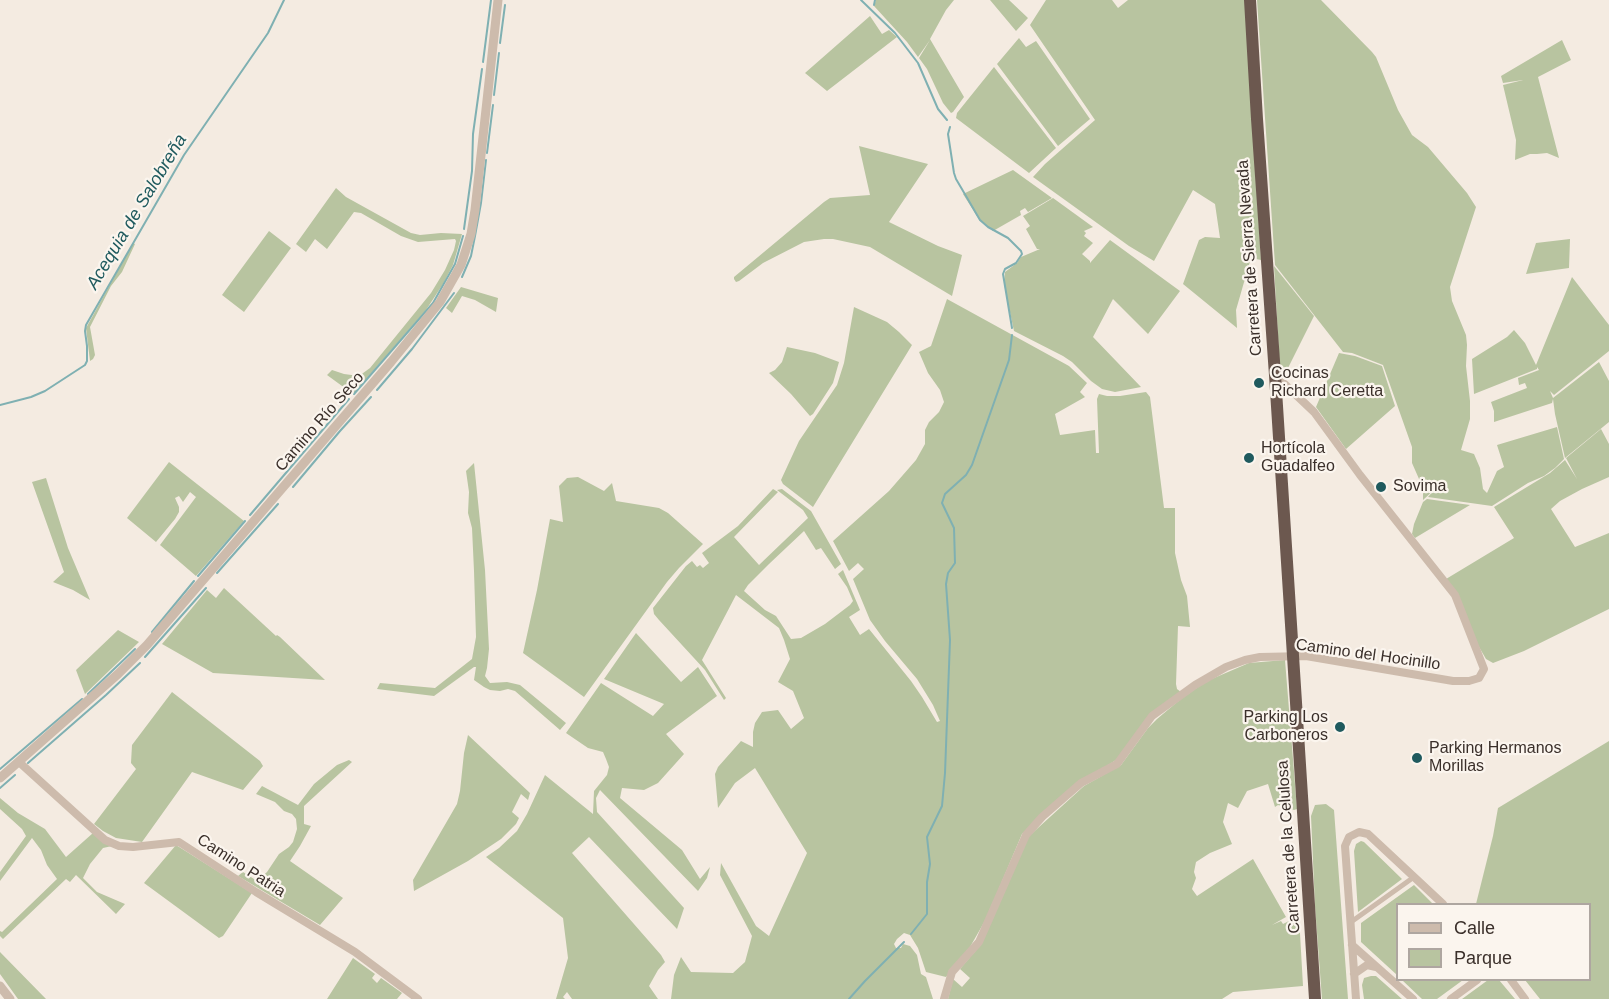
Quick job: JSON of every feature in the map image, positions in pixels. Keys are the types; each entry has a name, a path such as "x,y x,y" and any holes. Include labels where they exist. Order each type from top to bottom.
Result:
{"highway":[{"name":"Carretera de Sierra Nevada","path":"1250,0 1293,657"},
{"name":"Carretera de la Celulosa","path":"1293,657 1315,999"}],"street":[{"name":"Camino Río Seco","path":"0,778 118,674 147,645 404,348 440,302 461,265 471,234 498,0"},
{"name":"Camino del Hocinillo","path":"944,999 952,972 979,942 1026,835 1042,817 1081,783 1117,764 1152,716 1195,685 1226,667 1260,657 1306,656 1453,681 1469,681 1479,678 1484,669 1455,595 1360,475 1314,412 1275,375"},
{"name":"Camino Patria","path":"19,762 105,840 119,846 133,847 179,842 255,892 356,952 418,999"},
{"path":"1356,999 1345,846 1349,837 1359,832 1368,834 1442,903"},
{"path":"1351,922 1414,877"},
{"path":"1352,945 1413,999"},
{"path":"1354,974 1367,965 1378,967"},
{"path":"1451,999 1476,981"},
{"path":"1512,981 1525,999"},
{"path":"0,986 10,999"}],"green space":[{"path":"876,0 954,0 930,39 964,97 953,112 951,113 943,103 927,69 919,58 930,40 918,57 874,6"},
{"path":"990,0 1009,0 1028,18 1016,31"},
{"path":"1046,0 1112,0 1118,8 1128,0 1245,0 1261,260 1251,258 1236,310 1237,328 1183,284 1199,240 1205,237 1220,238 1215,204 1193,190 1154,261 1129,246 1033,177 1095,120 1030,25"},
{"path":"1257,0 1321,0 1376,57 1398,110 1412,135 1428,147 1476,207 1450,287 1452,301 1466,335 1467,345 1466,366 1470,419 1461,450 1474,454 1480,468 1483,489 1487,493 1497,471 1504,467 1497,445 1557,427 1564,459 1544,476 1528,483 1492,506 1428,497 1436,488 1423,500 1423,488 1412,463 1412,447 1383,365 1352,353 1343,352 1275,265"},
{"path":"870,16 882,34 889,30 897,37 827,91 805,73"},
{"path":"1019,38 1026,47 1036,41 1090,119 1058,146 997,64"},
{"path":"1562,40 1571,60 1538,77 1559,158 1547,153 1530,154 1515,160 1516,140 1503,85 1523,80 1503,83 1501,76"},
{"path":"994,67 1056,148 1029,173 956,118 957,113"},
{"path":"859,146 928,164 889,222 962,255 952,296 870,247 833,239 804,242 763,263 736,282 734,277 830,198 870,195"},
{"path":"1013,170 1052,198 1028,212 1025,208 1020,211 1021,215 993,231 980,221 963,194"},
{"path":"336,188 346,197 411,233 420,235 462,234 453,265 426,310 353,394 327,375 332,370 359,376 370,368 431,293 445,270 456,241 455,239 418,242 401,236 361,213 354,212 327,249 315,239 306,252 296,244"},
{"path":"1053,198 1093,227 1084,231 1086,233 1084,236 1093,243 1082,254 1090,263 1110,240 1180,291 1148,334 1113,299 1093,337 1141,387 1115,392 1102,389 1063,356 1014,331 1004,284 1005,272 1021,257 1040,249 1037,249 1026,229 1030,226 1023,216"},
{"path":"269,231 291,248 244,312 222,295"},
{"path":"1570,239 1569,268 1526,274 1536,243"},
{"path":"133,243 135,244 122,272 111,286 90,327 95,355 90,361 86,328"},
{"path":"1274,266 1314,316 1285,374 1280,371"},
{"path":"1572,277 1609,325 1609,351 1554,395 1550,391 1553,398 1599,362 1609,381 1609,422 1565,458 1553,399 1552,403 1494,422 1491,402 1527,388 1525,383 1519,385 1518,378 1539,370 1537,367 1537,369 1474,394 1472,359 1514,330 1525,343 1536,365"},
{"path":"461,287 498,298 496,312 475,300 462,296 452,313 446,308"},
{"path":"947,299 1069,366 1087,383 1080,392 1085,397 1055,414 1060,435 1095,430 1096,453 1099,453 1097,399 1099,394 1120,396 1146,392 1150,397 1164,508 1175,508 1175,553 1187,596 1190,627 1178,626 1176,684 1177,689 1181,692 1168,701 1119,758 1099,771 1022,834 986,919 970,947 946,977 926,972 918,948 910,935 904,933 897,939 894,944 896,948 901,948 903,944 910,946 917,955 921,974 926,977 933,999 671,999 674,975 681,957 691,972 733,973 745,962 752,936 720,875 721,863 756,926 769,936 807,853 755,768 735,783 718,808 715,774 718,767 741,741 753,747 755,723 762,712 778,710 791,729 804,718 793,691 778,682 790,659 779,628 736,595 702,660 726,698 724,700 705,670 659,620 653,608 692,561 697,567 700,565 703,568 709,563 702,553 738,526 773,489 778,492 734,537 759,565 808,518 803,510 777,490 782,489 811,511 841,564 835,569 821,548 816,550 804,531 744,591 765,610 776,616 791,639 801,638 825,624 853,601 838,574 843,570 860,610 849,617 860,635 869,629 911,681 937,722 940,721 917,679 870,620 853,579 864,569 858,563 849,571 833,541 889,491 916,460 925,444 925,430 944,402 919,352 931,346"},
{"path":"854,307 887,322 912,345 813,507 781,480 799,441 837,385 844,363"},
{"path":"787,347 815,353 839,362 833,383 810,416 769,373 782,362"},
{"path":"1339,353 1382,366 1395,406 1346,449 1316,407"},
{"path":"1601,429 1609,444 1609,477 1560,501 1551,509 1575,547 1609,533 1609,609 1524,651 1493,663 1486,659 1475,640 1446,579 1514,538 1494,507 1550,473 1565,460 1577,479 1566,458"},
{"path":"169,462 244,521 196,576 160,545 196,497 190,492 183,502 179,496 175,498 179,512 156,542 127,518"},
{"path":"474,463 485,570 489,649 485,676 490,683 507,682 520,685 566,723 560,730 515,691 490,690 474,680 476,667 434,696 377,689 380,683 435,688 472,659 476,637 474,571 466,471"},
{"path":"578,477 604,491 612,483 616,501 659,508 668,513 703,544 667,582 584,697 523,653 550,519 563,522 559,486 567,478"},
{"path":"46,478 68,548 90,600 53,582 64,572 32,482"},
{"path":"1427,499 1470,505 1415,538 1412,534 1414,524 1423,502"},
{"path":"224,588 325,680 213,673 162,644 207,590 216,598"},
{"path":"118,630 139,642 85,694 76,670"},
{"path":"636,633 681,682 698,667 717,696 666,734 684,754 658,783 644,790 622,788 620,798 682,850 700,879 710,867 707,878 698,891 600,790 596,798 597,812 684,908 677,929 589,837 572,853 661,955 665,962 649,986 658,999 572,999 567,992 563,997 565,999 556,999 568,958 563,918 486,857 517,831 545,775 593,814 594,791 607,775 609,767 603,752 588,748 566,733 601,683 653,716 664,704 604,679"},
{"path":"1285,660 1297,809 1278,805 1275,807 1268,784 1247,791 1238,808 1228,803 1223,822 1232,844 1196,862 1194,872 1196,878 1192,889 1197,896 1253,859 1286,917 1272,925 1281,921 1283,924 1299,916 1303,986 1233,992 1222,999 948,999 953,979 962,987 970,978 960,969 982,943 1028,837 1084,786 1121,765 1148,728 1182,698 1207,681 1249,663"},
{"path":"172,692 260,761 263,766 243,790 192,772 142,842 116,838 94,824 136,769 131,763 132,745"},
{"path":"468,735 530,793 528,800 521,794 512,812 519,818 501,839 468,861 414,891 413,880 457,804"},
{"path":"1609,741 1609,999 1540,999 1526,981 1591,981 1591,903 1476,903 1498,808"},
{"path":"349,760 352,762 304,806 304,824 311,826 290,861 343,898 320,925 238,876 243,872 254,879 259,879 267,872 279,854 293,842 297,829 296,819 292,814 284,811 275,802 256,794 262,786 298,805 314,784 337,765"},
{"path":"0,798 18,813 45,829 66,857 93,833 112,846 103,848 90,864 83,878 97,892 125,904 116,914 76,875 70,882 66,879 3,939 0,936 0,931 2,932 57,879 32,838 0,881 0,872 26,836 22,829 0,809"},
{"path":"1326,804 1334,810 1348,999 1322,999 1311,816 1315,805"},
{"path":"1361,841 1402,879 1358,912 1354,851 1356,844"},
{"path":"176,845 252,893 223,936 219,938 144,883"},
{"path":"1414,885 1432,903 1396,903 1396,974 1361,942 1361,923"},
{"path":"0,952 46,999 18,999 0,974"},
{"path":"353,958 375,974 372,978 377,983 381,978 402,993 397,999 327,999"},
{"path":"1376,976 1402,999 1364,999 1362,985 1364,978"},
{"path":"1403,981 1462,981 1437,999 1422,999"},
{"path":"1487,981 1500,981 1515,999 1462,999"}],"waterway":[{"name":"Acequia de Salobreña","path":"0,405 45,391 85,365 87,361 86,325 184,155 268,33 284,0"},
{"path":"483,62 491,0"},
{"path":"861,0 895,33 918,63 938,109 947,120"},
{"path":"874,5 875,0"},
{"path":"500,43 505,5"},
{"path":"494,95 499,53"},
{"path":"464,229 482,69"},
{"path":"487,153 493,105"},
{"path":"950,127 948,134 956,179 980,220 1008,238 1022,254 1016,263 1005,269 1003,274 1012,328"},
{"path":"462,277 471,256 486,160"},
{"path":"354,394 433,303 455,264 463,236"},
{"path":"377,390 412,349 454,293"},
{"path":"911,934 927,914 927,882 930,864 927,837 942,806 945,773 950,640 946,584 948,573 955,563 954,528 942,503 945,494 966,475 972,465 1009,360 1012,335"},
{"path":"293,487 371,397"},
{"path":"250,515 349,399"},
{"path":"217,573 278,504"},
{"path":"198,576 245,521"},
{"path":"152,632 194,581"},
{"path":"145,657 206,588"},
{"path":"88,694 135,649"},
{"path":"28,763 140,663"},
{"path":"0,769 82,699"},
{"path":"0,788 15,775"},
{"path":"849,999 904,942"}],"place":[{"name":"Cocinas Richard Ceretta","path":"1259,383"},
{"name":"Hortícola Guadalfeo","path":"1249,458"},
{"name":"Sovima","path":"1381,487"},
{"name":"Parking Los Carboneros","path":"1340,727"},
{"name":"Parking Hermanos Morillas","path":"1417,758"}]}
